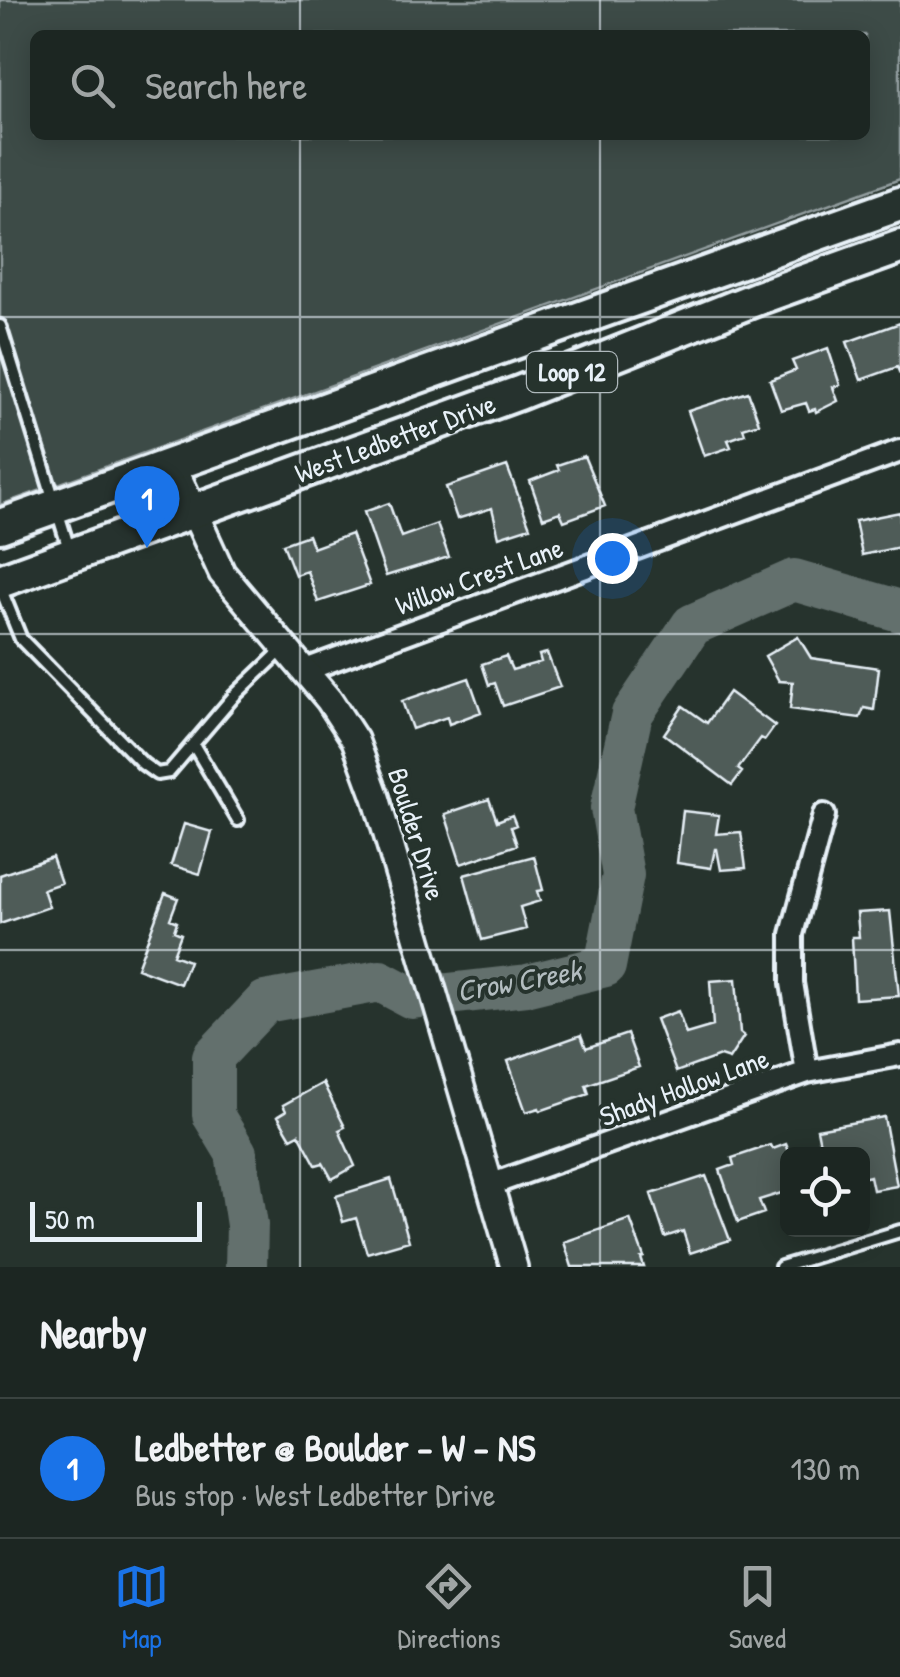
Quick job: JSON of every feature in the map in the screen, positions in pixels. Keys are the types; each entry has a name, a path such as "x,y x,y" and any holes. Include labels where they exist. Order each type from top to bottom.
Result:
{"main road":[{"name":"West Ledbetter Drive","path":"0,526 900,204"},
{"name":"West Ledbetter Drive","path":"0,584 519,393 900,246"}],"street":[{"name":"Willow Crest Lane","path":"303,670 900,451"},
{"name":"Boulder Drive","path":"172,464 222,573 329,700 354,740 376,797 514,1267"},
{"path":"807,1072 792,984 792,934 824,816"},
{"name":"Shady Hollow Lane","path":"490,1185 807,1072 900,1054"}],"lane":[{"path":"0,326 71,555"},
{"path":"0,584 21,638 157,774 169,772 234,696 284,648"},
{"path":"193,744 238,820"},
{"path":"781,1267 900,1231"}],"shaded area":[{"path":"0,0 900,0 900,179 0,505"}],"building":[{"path":"900,323 900,374 897,367 861,380 847,342"},
{"path":"828,348 840,385 833,387 838,401 816,412 809,411 806,403 781,410 770,380 796,370 792,361"},
{"path":"748,392 759,423 743,428 745,434 728,440 731,447 704,456 688,411"},
{"path":"584,456 605,506 564,521 560,512 543,518 530,481 559,470 557,465"},
{"path":"507,466 530,527 499,537 492,508 457,519 446,487"},
{"path":"389,503 401,537 437,524 449,557 386,576 364,512"},
{"path":"900,512 900,547 862,555 855,521"},
{"path":"351,534 370,585 318,602 307,571 295,575 283,544 308,535 313,548"},
{"path":"798,637 811,658 879,668 874,710 864,708 860,718 790,709 793,682 779,681 765,656"},
{"path":"547,653 560,687 503,706 495,683 489,685 482,664 506,656 512,670 541,662 539,655"},
{"path":"469,678 481,712 449,724 447,717 412,729 402,701"},
{"path":"729,692 775,726 738,769 742,772 732,785 664,734 683,706 707,723"},
{"path":"489,799 497,821 512,815 517,845 461,864 445,814"},
{"path":"683,811 719,815 716,834 741,832 746,868 721,870 717,849 711,868 677,863"},
{"path":"184,824 212,832 200,874 171,865"},
{"path":"534,856 543,890 537,891 540,901 520,907 526,929 482,940 464,875"},
{"path":"52,857 61,883 43,889 49,907 0,924 0,875"},
{"path":"165,893 178,898 170,919 177,922 174,931 181,934 173,955 189,961 180,984 137,968"},
{"path":"890,911 899,996 855,999 852,937 859,937 857,913"},
{"path":"736,979 740,1033 744,1036 729,1059 720,1056 676,1072 656,1019 678,1011 686,1034 713,1026 710,981"},
{"path":"627,1034 639,1067 586,1085 589,1094 526,1112 508,1061 581,1035 586,1048"},
{"path":"323,1083 345,1127 339,1130 355,1166 332,1179 323,1163 316,1165 299,1134 291,1138 278,1116 286,1111 283,1105"},
{"path":"884,1117 897,1186 873,1190 870,1147 821,1147 817,1129"},
{"path":"786,1144 787,1147 780,1147 780,1193 759,1200 764,1213 738,1222 720,1170 734,1165 732,1158 771,1145 773,1149"},
{"path":"706,1176 730,1240 690,1253 683,1231 665,1237 651,1194"},
{"path":"391,1179 409,1241 367,1253 356,1218 343,1222 336,1196"},
{"path":"630,1219 644,1267 572,1267 564,1242"}],"waterway":[{"name":"Crow Creek","path":"246,1267 247,1225 236,1153 213,1115 213,1057 265,1002 380,981 412,998 528,985 605,966 623,875 611,808 632,714 692,625 794,580 900,611"}],"place":[{"name":"Ledbetter @ Boulder - W - NS","path":"147,548"}]}
